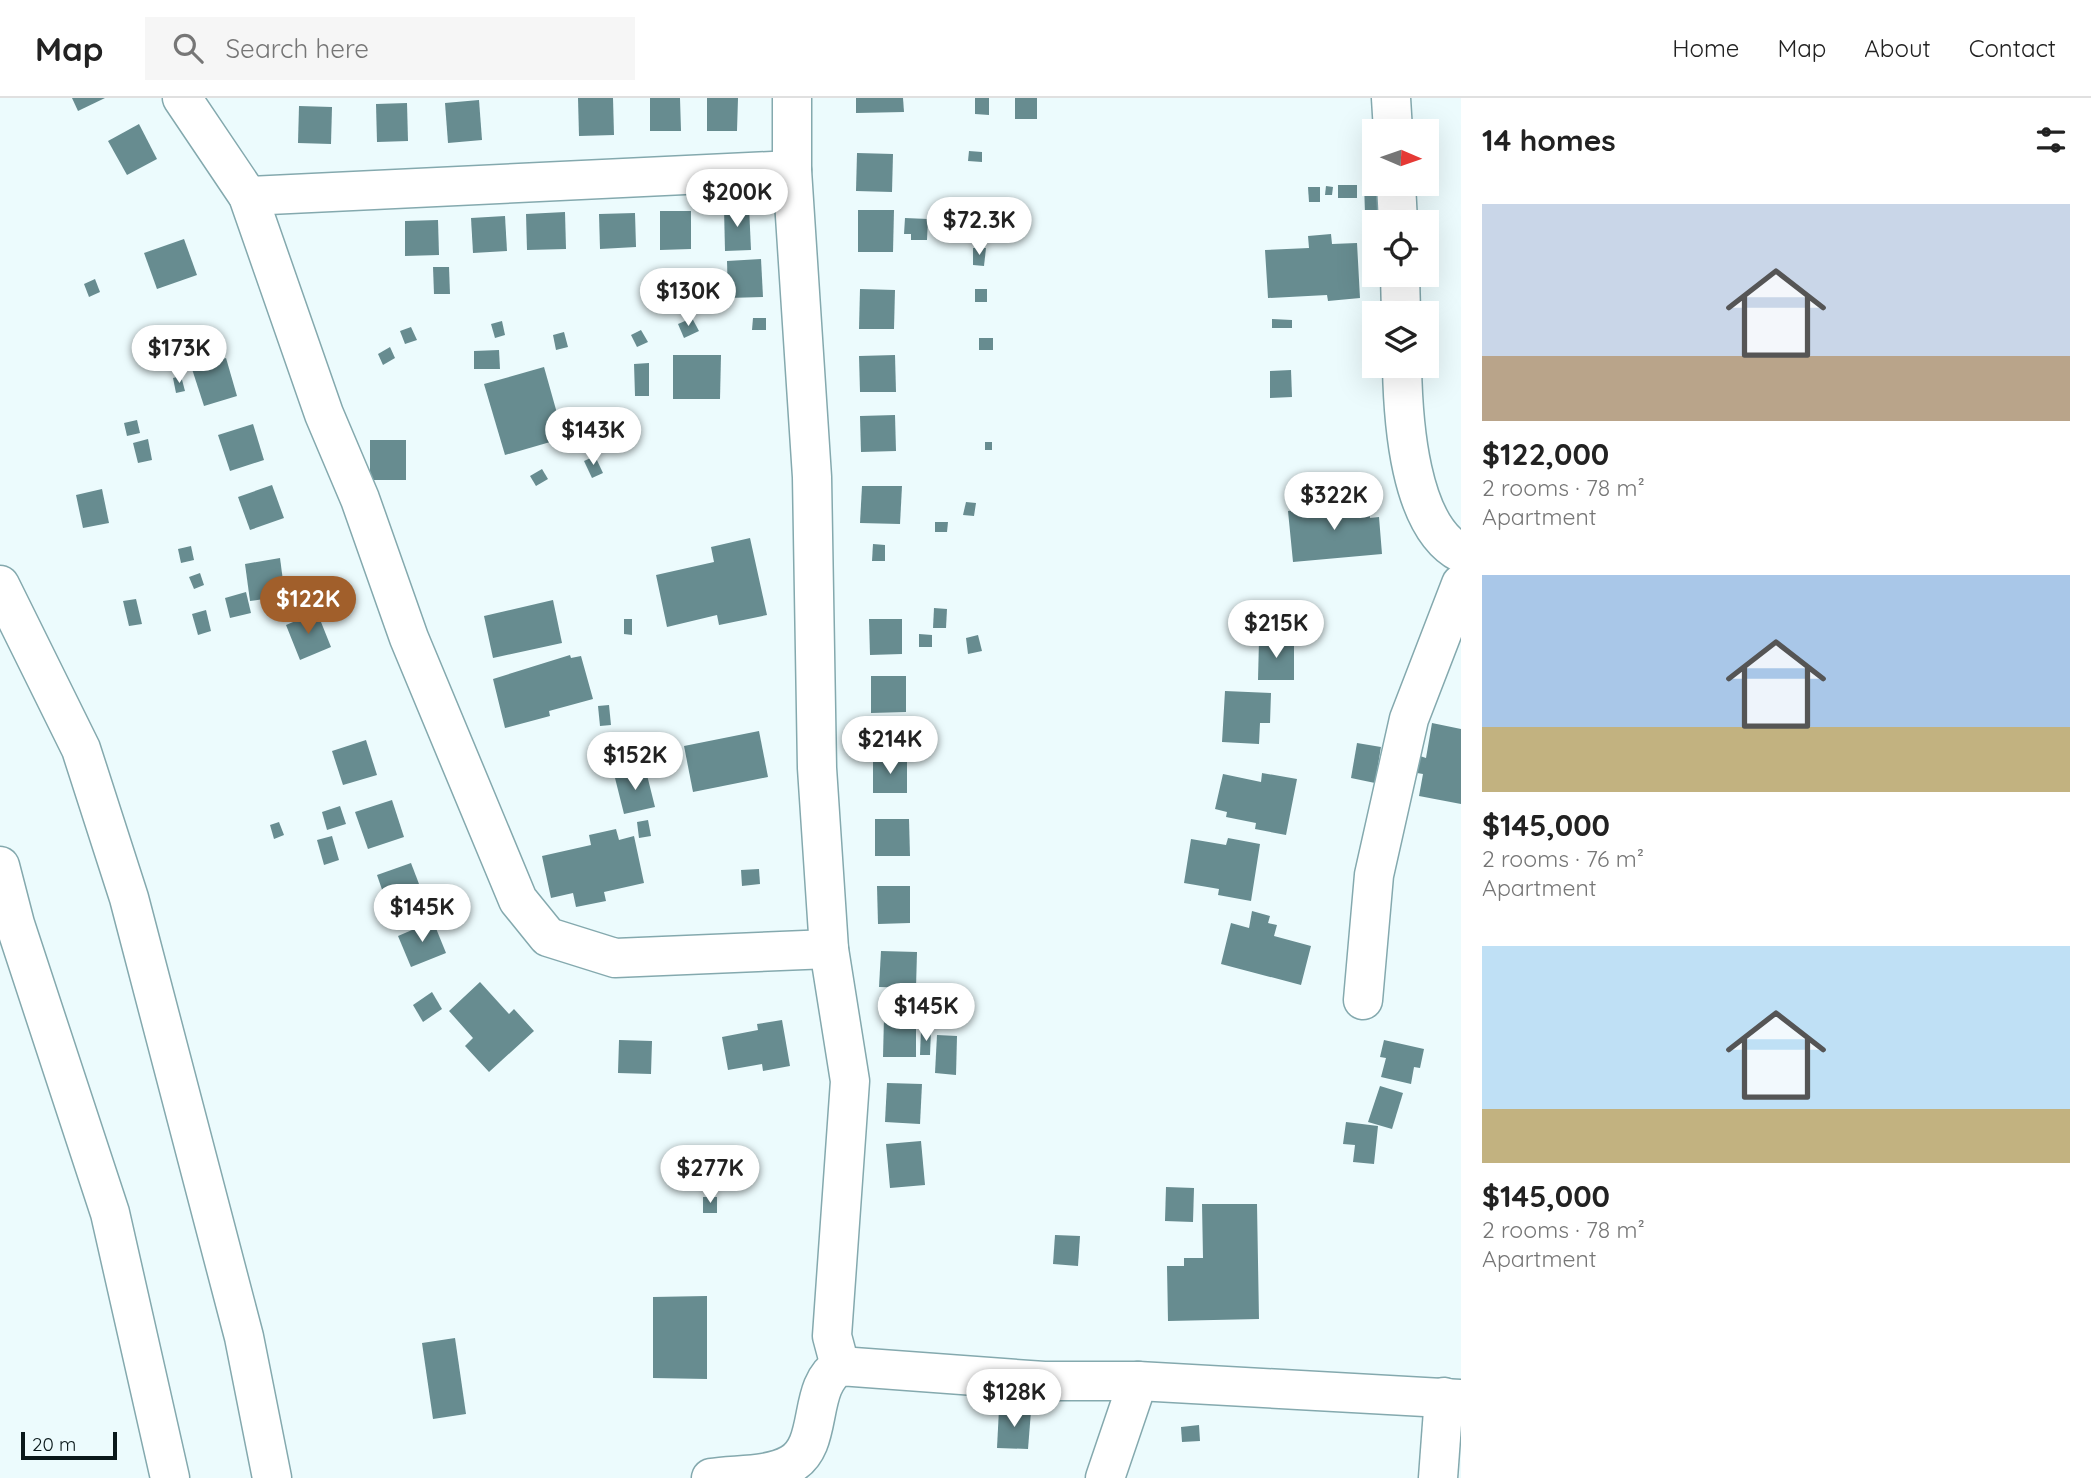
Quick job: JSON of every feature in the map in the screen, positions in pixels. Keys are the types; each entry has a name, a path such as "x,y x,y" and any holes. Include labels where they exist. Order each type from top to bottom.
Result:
{"street":[{"path":"182,98 248,196 324,414 360,499 409,638 518,900 548,937 615,958 829,949"},
{"path":"792,98 792,170 811,477 817,768 829,949 849,1081 845,1185 832,1336 839,1366"},
{"path":"1391,98 1392,119"},
{"path":"248,196 792,170"},
{"path":"1402,378 1403,405 1413,468 1429,522 1446,545 1461,553"},
{"path":"1363,1000 1374,876 1409,719 1461,584"},
{"path":"0,585 81,749 129,898 244,1337 272,1478"},
{"path":"0,866 15,924 110,1213 170,1478"},
{"path":"711,1478 776,1470 790,1465 801,1456 829,1373 839,1366 1044,1381 1138,1381 1452,1398 1438,1478"},
{"path":"1105,1478 1138,1381"}],"building":[{"path":"72,98 105,98 78,111"},
{"path":"578,98 613,98 614,135 579,136"},
{"path":"650,98 680,98 681,131 650,131"},
{"path":"707,98 738,98 737,131 707,131"},
{"path":"856,98 903,98 904,112 856,113"},
{"path":"975,98 989,98 989,115 975,114"},
{"path":"1015,98 1037,98 1037,119 1015,119"},
{"path":"479,100 482,140 448,143 445,103"},
{"path":"407,103 408,141 377,142 376,104"},
{"path":"299,106 332,107 331,144 298,143"},
{"path":"139,124 157,159 127,175 108,141"},
{"path":"969,151 982,152 982,162 968,161"},
{"path":"857,153 893,154 892,192 856,191"},
{"path":"1338,185 1357,185 1357,198 1338,198"},
{"path":"1326,186 1333,187 1332,195 1325,195"},
{"path":"1308,187 1320,187 1320,202 1309,202"},
{"path":"1364,196 1377,196 1377,210 1365,210"},
{"path":"749,206 751,250 725,251 724,208"},
{"path":"858,210 894,210 893,252 858,252"},
{"path":"660,211 691,211 691,249 660,250"},
{"path":"565,212 566,249 527,250 526,214"},
{"path":"635,213 636,247 600,249 599,214"},
{"path":"505,216 507,251 473,253 471,218"},
{"path":"905,218 928,219 927,240 911,240 911,234 904,234"},
{"path":"438,220 439,255 405,256 405,221"},
{"path":"1331,234 1332,244 1357,243 1360,298 1328,301 1327,295 1268,298 1265,250 1309,248 1308,236"},
{"path":"184,239 197,275 157,289 144,253"},
{"path":"973,248 986,248 984,266 973,265"},
{"path":"761,259 763,297 728,298 727,261"},
{"path":"433,267 449,267 450,294 434,294"},
{"path":"95,279 100,292 89,297 84,284"},
{"path":"860,289 895,290 894,329 859,329"},
{"path":"975,289 987,289 987,302 975,302"},
{"path":"692,318 699,331 684,338 678,324"},
{"path":"753,318 766,318 766,330 752,330"},
{"path":"1272,319 1292,320 1292,328 1272,328"},
{"path":"502,321 505,335 495,338 491,324"},
{"path":"411,327 417,340 405,344 400,331"},
{"path":"641,330 648,342 637,347 631,335"},
{"path":"564,332 568,347 556,350 553,335"},
{"path":"979,338 993,338 993,350 979,350"},
{"path":"390,347 395,358 383,365 378,354"},
{"path":"499,350 500,369 474,369 474,351"},
{"path":"673,355 721,355 720,399 673,399"},
{"path":"895,355 896,392 860,392 859,356"},
{"path":"226,358 237,396 204,406 192,369"},
{"path":"649,363 649,396 635,396 634,364"},
{"path":"544,367 564,438 505,455 484,384"},
{"path":"1291,370 1292,397 1270,398 1270,371"},
{"path":"181,376 185,391 176,393 173,378"},
{"path":"895,415 896,451 861,452 860,416"},
{"path":"137,420 140,433 127,436 124,423"},
{"path":"253,424 264,460 230,471 218,435"},
{"path":"148,439 152,460 138,463 133,443"},
{"path":"370,440 406,440 406,480 370,480"},
{"path":"985,442 992,442 992,450 985,450"},
{"path":"595,456 603,473 592,478 584,461"},
{"path":"542,469 548,479 536,486 530,476"},
{"path":"272,485 284,518 250,530 238,497"},
{"path":"862,486 902,486 900,524 860,523"},
{"path":"102,489 109,523 83,528 76,495"},
{"path":"1351,496 1351,504 1368,502 1370,518 1379,517 1382,554 1293,562 1288,511 1330,507 1329,498"},
{"path":"966,502 976,503 974,516 963,515"},
{"path":"935,522 948,522 947,532 935,532"},
{"path":"750,538 767,615 719,625 717,615 667,627 656,575 714,562 711,547"},
{"path":"873,544 885,545 885,561 872,561"},
{"path":"191,546 194,560 181,563 178,549"},
{"path":"280,558 285,596 250,601 245,564"},
{"path":"200,573 204,585 194,589 189,577"},
{"path":"246,592 251,613 230,618 225,598"},
{"path":"136,599 142,624 129,626 123,601"},
{"path":"553,600 562,643 493,658 484,616"},
{"path":"934,608 947,609 946,628 933,628"},
{"path":"206,610 211,631 198,635 192,614"},
{"path":"317,612 331,647 300,660 286,625"},
{"path":"624,619 632,619 632,635 624,634"},
{"path":"869,619 902,619 902,654 870,655"},
{"path":"919,634 932,635 932,647 919,647"},
{"path":"978,635 982,651 968,654 966,638"},
{"path":"1259,640 1294,640 1294,680 1258,680"},
{"path":"570,655 571,658 581,656 593,699 549,711 550,716 505,728 493,679"},
{"path":"871,676 906,676 906,712 871,713"},
{"path":"1225,691 1271,693 1270,723 1260,723 1259,744 1222,742"},
{"path":"609,705 611,725 600,726 598,706"},
{"path":"1432,723 1461,729 1461,804 1419,796 1423,774 1417,773 1420,756 1426,758"},
{"path":"759,731 768,777 693,792 684,746"},
{"path":"626,738 639,738 639,753 626,753"},
{"path":"366,740 377,775 343,785 332,751"},
{"path":"1357,743 1381,747 1375,783 1351,778"},
{"path":"873,759 907,759 907,793 873,793"},
{"path":"646,771 655,807 624,814 615,778"},
{"path":"1262,773 1297,779 1286,835 1255,829 1256,823 1226,817 1227,812 1215,809 1223,774 1261,782"},
{"path":"392,800 404,837 368,849 355,812"},
{"path":"340,806 346,824 327,830 322,812"},
{"path":"875,819 909,819 910,856 875,856"},
{"path":"648,820 651,836 639,838 637,822"},
{"path":"279,822 284,835 274,839 270,825"},
{"path":"616,829 619,840 634,836 644,883 604,892 606,901 576,907 573,893 551,898 542,856 591,845 589,835"},
{"path":"332,836 339,860 324,865 317,840"},
{"path":"1228,838 1260,844 1251,901 1218,895 1219,889 1184,883 1191,839 1226,845"},
{"path":"411,863 424,897 389,910 377,875"},
{"path":"759,869 760,884 742,886 741,870"},
{"path":"877,886 910,886 910,923 878,924"},
{"path":"1252,911 1270,916 1268,923 1277,925 1274,936 1311,946 1301,985 1221,964 1231,923 1249,928"},
{"path":"433,921 446,953 411,967 398,936"},
{"path":"881,951 917,952 916,988 879,987"},
{"path":"480,982 509,1014 514,1009 534,1031 489,1072 465,1046 473,1038 449,1011"},
{"path":"432,992 442,1009 423,1022 413,1005"},
{"path":"884,1017 916,1017 916,1057 883,1057"},
{"path":"782,1020 790,1066 763,1071 762,1064 728,1070 722,1037 758,1030 757,1024"},
{"path":"921,1030 931,1030 930,1055 920,1055"},
{"path":"937,1035 957,1036 956,1075 935,1073"},
{"path":"619,1040 652,1041 651,1074 618,1073"},
{"path":"1384,1040 1424,1049 1420,1068 1414,1067 1411,1084 1381,1077 1386,1058 1380,1057"},
{"path":"887,1083 922,1084 920,1124 885,1122"},
{"path":"1380,1086 1403,1093 1392,1129 1368,1122"},
{"path":"1346,1122 1378,1126 1374,1164 1353,1162 1355,1145 1343,1144"},
{"path":"921,1141 925,1185 890,1188 886,1144"},
{"path":"1166,1187 1194,1188 1193,1222 1165,1221"},
{"path":"703,1197 717,1197 717,1213 703,1213"},
{"path":"1202,1204 1257,1204 1259,1319 1168,1321 1167,1266 1184,1266 1184,1258 1203,1258"},
{"path":"1055,1235 1080,1236 1078,1266 1053,1264"},
{"path":"707,1296 707,1379 653,1378 653,1297"},
{"path":"455,1338 466,1414 433,1419 422,1343"},
{"path":"999,1409 1031,1411 1028,1449 997,1448"},
{"path":"1199,1425 1200,1441 1182,1442 1181,1427"}]}
